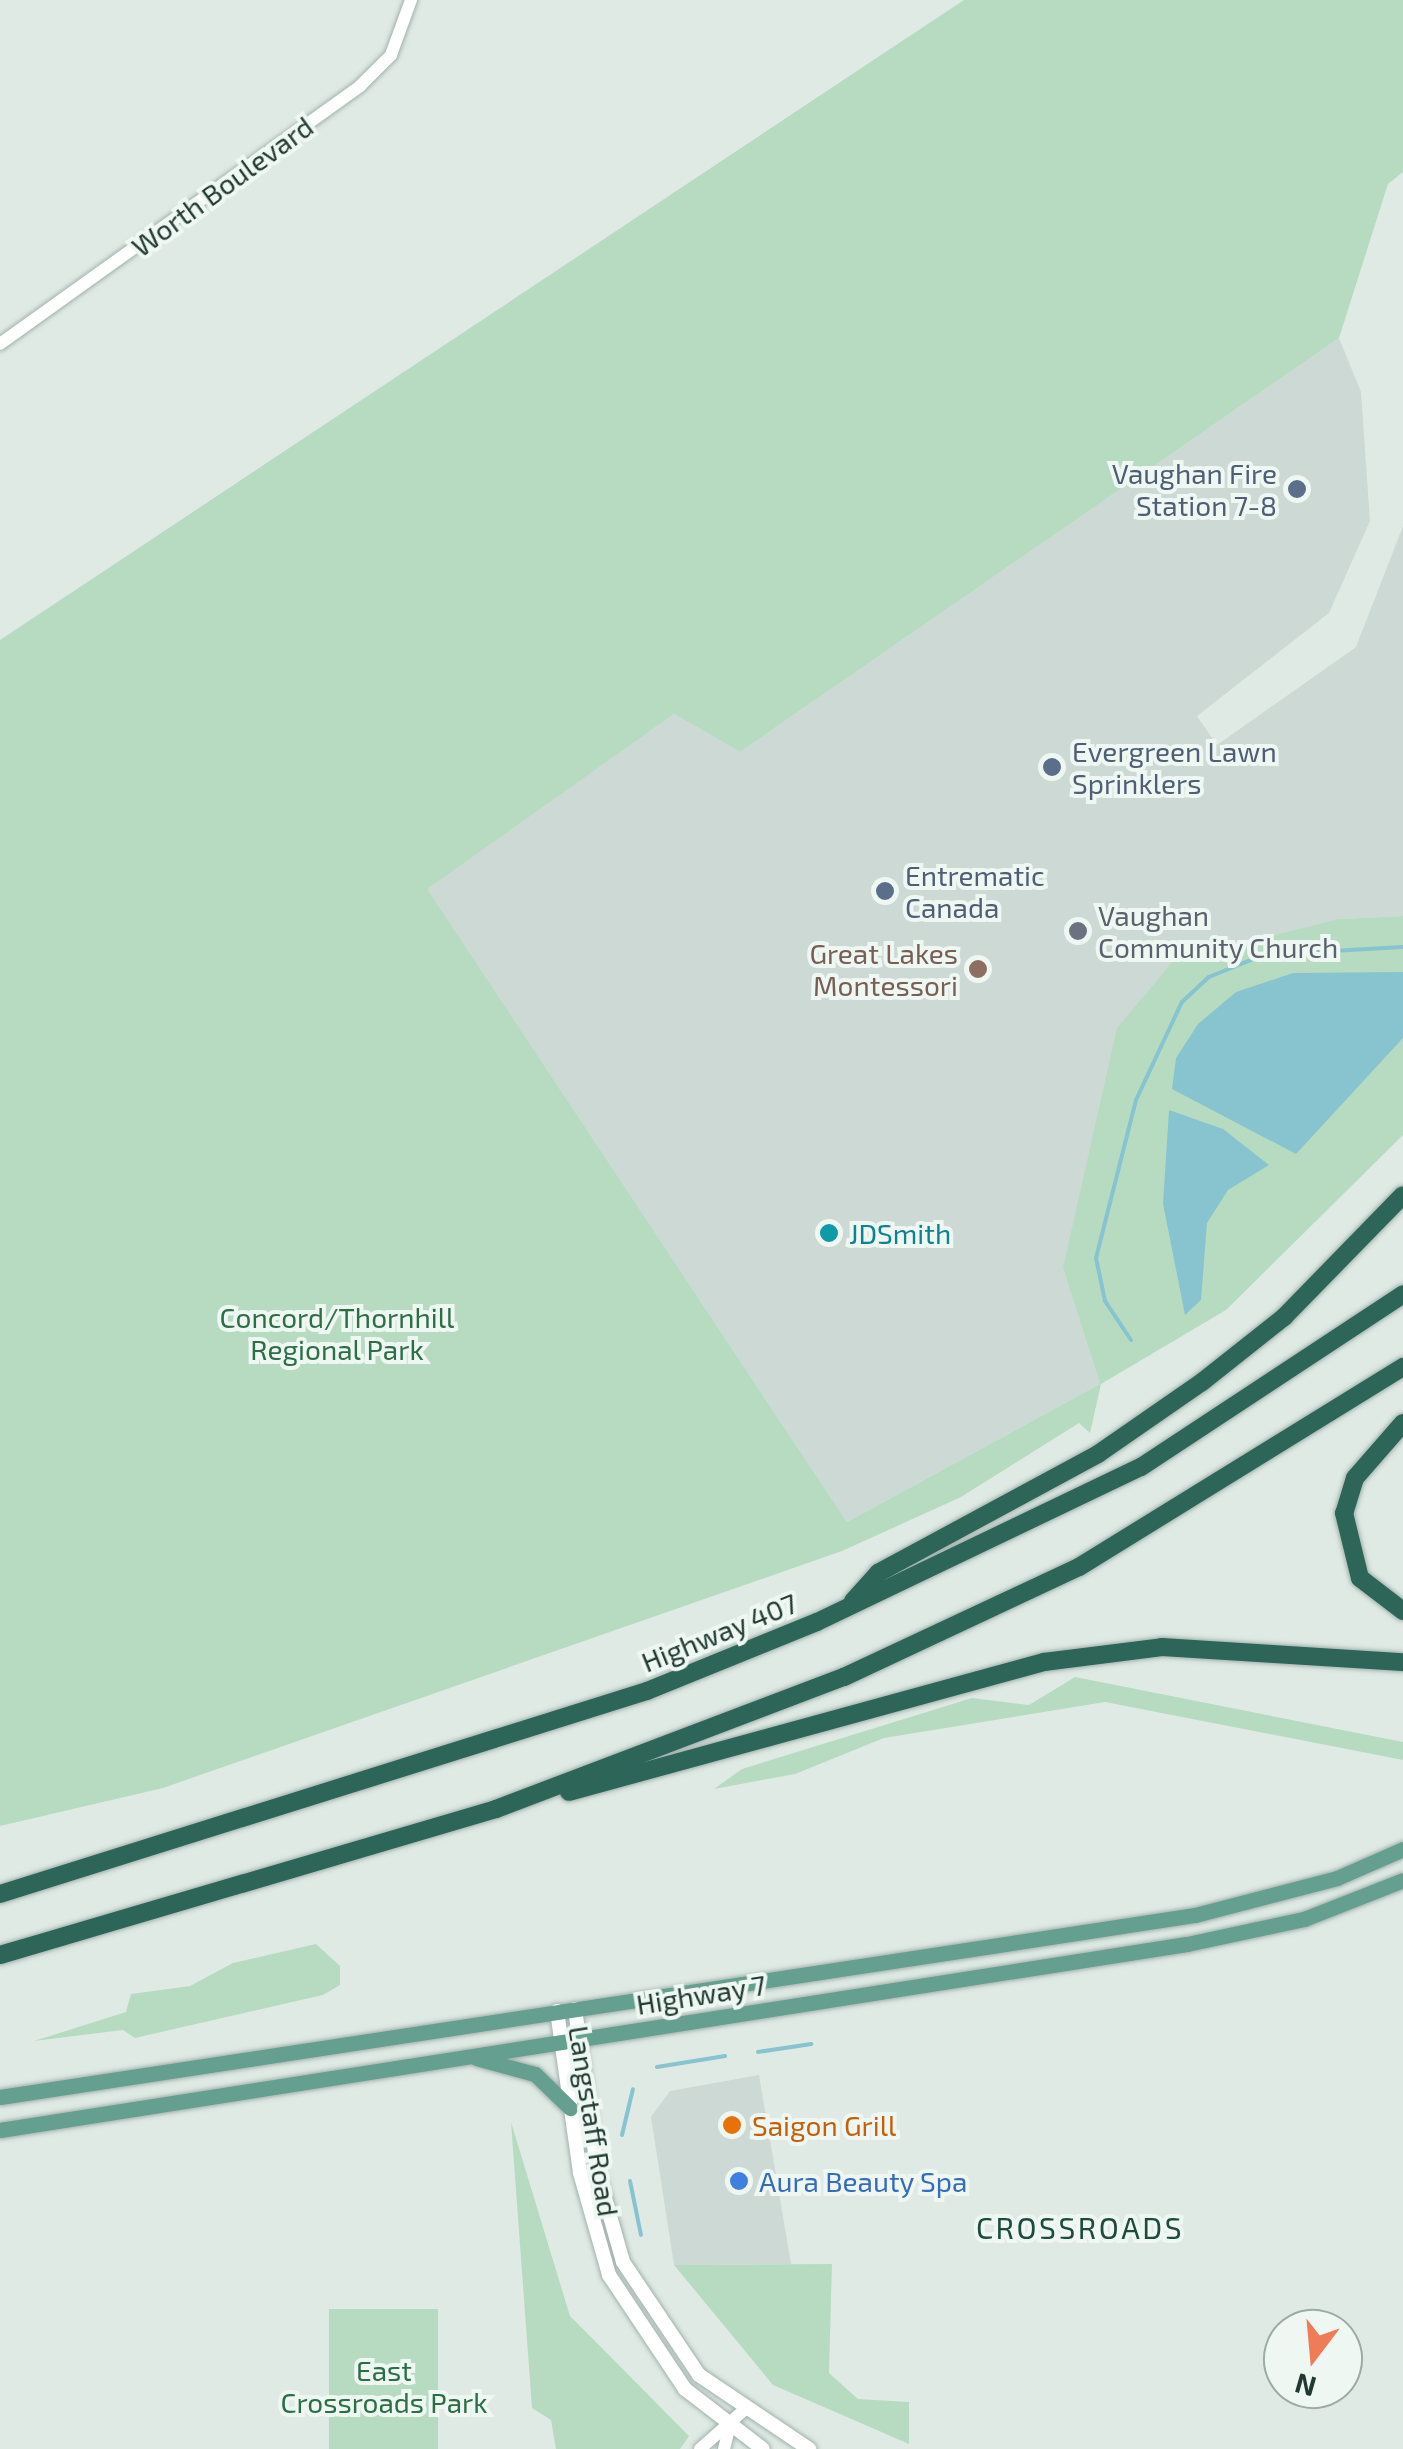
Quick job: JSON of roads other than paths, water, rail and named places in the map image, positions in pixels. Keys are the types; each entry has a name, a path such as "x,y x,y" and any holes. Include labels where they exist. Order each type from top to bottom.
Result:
{"highway":[{"path":"847,1608 878,1573 1098,1454 1202,1382 1284,1317 1403,1195"},
{"name":"Highway 407","path":"0,1894 647,1692 847,1608 1141,1467 1403,1294"},
{"path":"496,1809 844,1677 1079,1567 1403,1367"},
{"path":"1403,1424 1355,1478 1344,1512 1360,1578 1403,1611"},
{"path":"0,1955 496,1809 762,1746 1044,1662 1162,1648 1403,1662"}],"main road":[{"name":"Highway 7","path":"0,2097 1195,1915 1337,1878 1403,1850"},
{"name":"Highway 7","path":"0,2130 1186,1944 1304,1919 1403,1880"},
{"name":"Langstaff Road","path":"575,2009 598,2174 623,2262 700,2375 743,2411 810,2449"},
{"name":"Langstaff Road","path":"556,2010 592,2235 634,2325 685,2389 763,2449"},
{"path":"462,2055 523,2067 570,2108"}],"street":[{"name":"Worth Boulevard","path":"0,344 360,86 390,55 411,0"},
{"path":"700,2449 743,2411"},
{"path":"724,2449 730,2426"}],"water":[{"path":"1403,972 1403,1038 1296,1154 1172,1089 1176,1058 1198,1024 1236,992 1293,973"},
{"path":"1169,1110 1223,1129 1269,1165 1228,1190 1207,1223 1201,1300 1185,1315 1163,1204"}],"waterway":[{"path":"1131,1340 1105,1301 1096,1258 1136,1100 1182,1002 1209,977 1263,955 1403,947"},
{"path":"758,2052 811,2044"},
{"path":"657,2067 725,2056"},
{"path":"622,2135 633,2089"},
{"path":"630,2181 641,2235"}],"place":[{"name":"Vaughan Fire Station 7-8","path":"1297,489"},
{"name":"Evergreen Lawn Sprinklers","path":"1052,767"},
{"name":"Entrematic Canada","path":"885,891"},
{"name":"Vaughan Community Church","path":"1078,931"},
{"name":"Great Lakes Montessori","path":"978,969"},
{"name":"JDSmith","path":"829,1233"},
{"name":"Saigon Grill","path":"732,2125"},
{"name":"Aura Beauty Spa","path":"739,2181"}],"district":[{"name":"CROSSROADS","path":"1080,2227"}],"park label":[{"name":"Concord/Thornhill Regional Park","path":"337,1333"},
{"name":"East Crossroads Park","path":"384,2386"}]}
